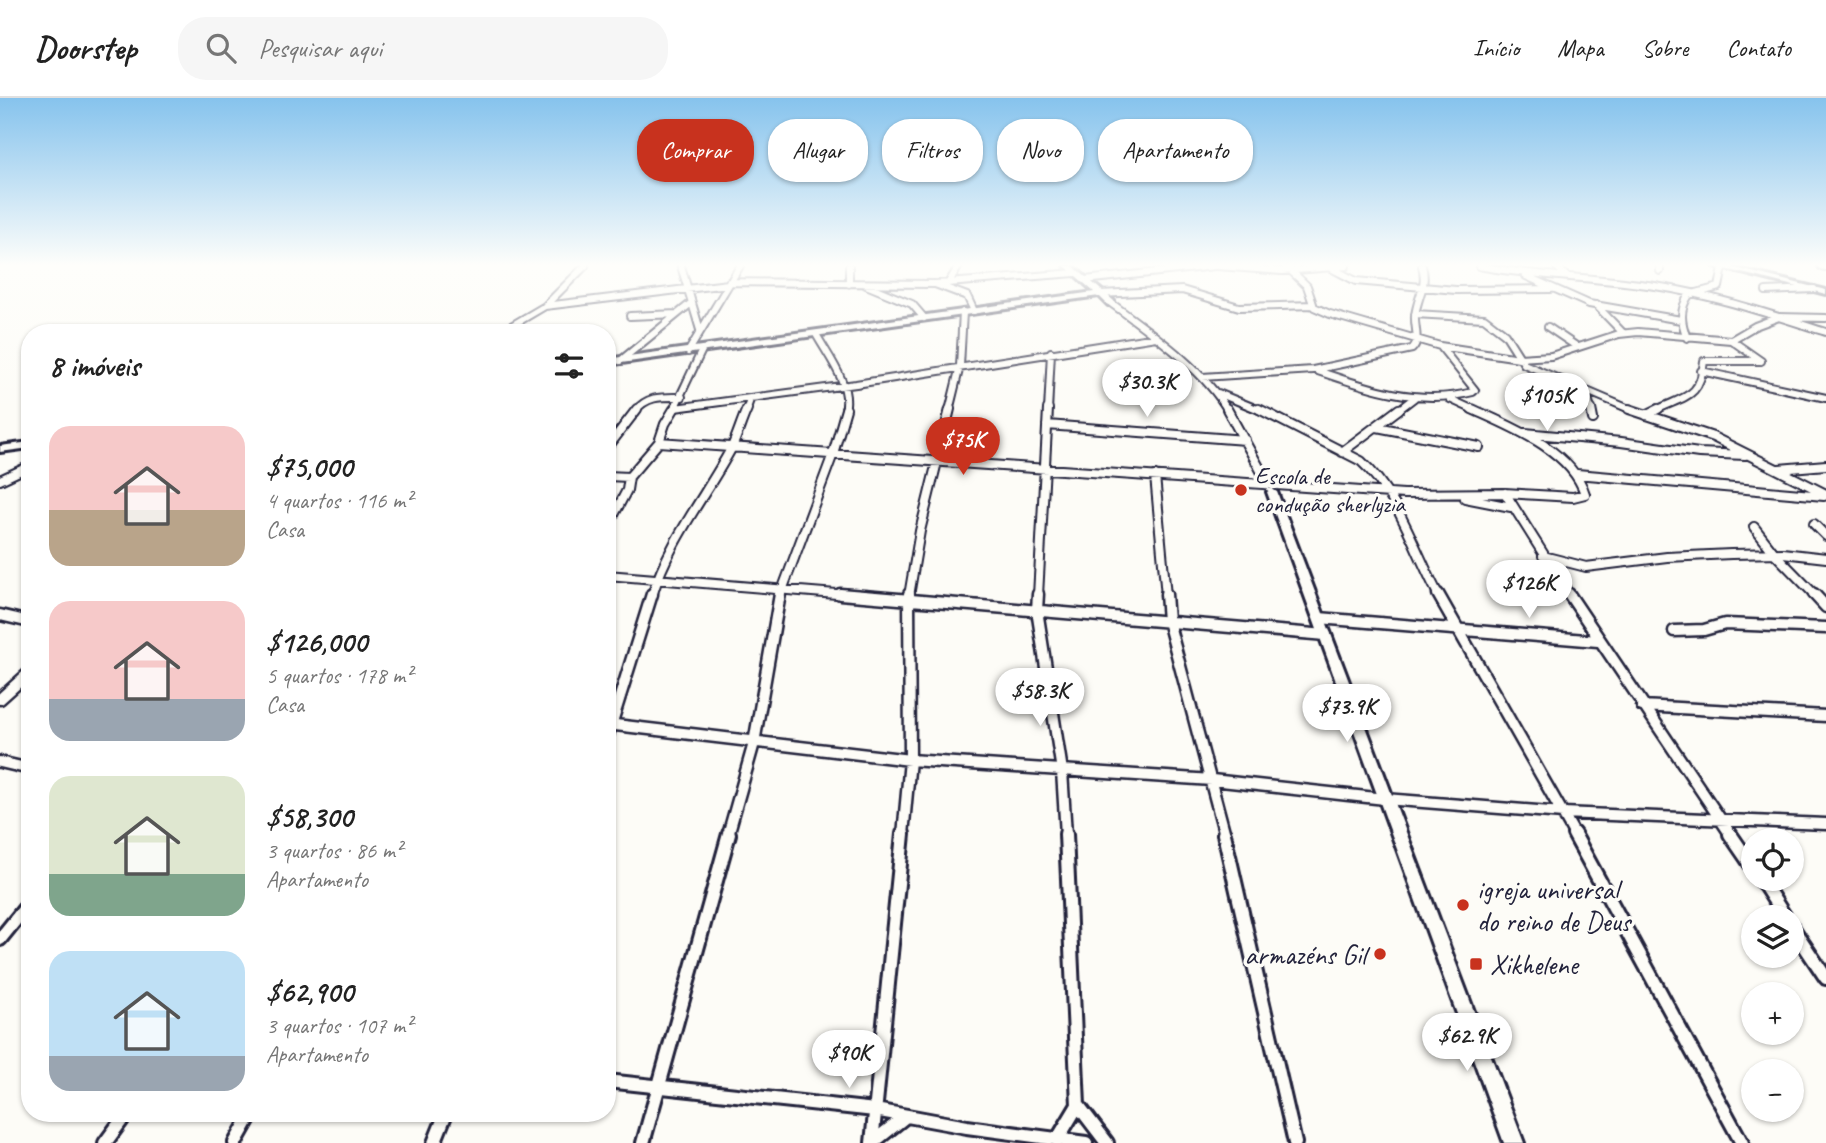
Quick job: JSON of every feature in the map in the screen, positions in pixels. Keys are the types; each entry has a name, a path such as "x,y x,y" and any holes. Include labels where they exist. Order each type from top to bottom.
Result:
{"street":[{"path":"515,324 530,315"},
{"path":"630,316 659,315"},
{"path":"620,361 676,315"},
{"path":"694,315 700,330"},
{"path":"688,352 709,315"},
{"path":"921,315 924,318"},
{"path":"616,362 948,315"},
{"path":"872,1143 909,760 908,600 936,461 960,366 969,315"},
{"path":"1127,315 1156,337 1218,393 1270,488 1514,1143"},
{"path":"1334,315 1440,346 1519,358 1551,356 1623,333 1731,340 1755,326 1779,317 1826,318"},
{"path":"1202,377 1314,370 1412,349 1417,340 1415,315"},
{"path":"1428,315 1484,318 1505,334 1519,358 1532,368 1587,393 1706,434 1734,447 1745,456"},
{"path":"1605,315 1623,333"},
{"path":"1651,315 1681,320"},
{"path":"1681,315 1687,338"},
{"path":"1770,315 1826,332"},
{"path":"1548,327 1576,346"},
{"path":"643,1143 754,743 781,589 833,454 847,404 844,385 816,334"},
{"path":"676,408 750,400 1156,337"},
{"path":"1646,415 1698,389 1702,381 1704,361 1760,361 1731,340"},
{"path":"1314,370 1414,398 1450,399 1475,390 1440,346"},
{"path":"616,510 627,490 629,477 659,442 665,424 682,397 702,350"},
{"path":"1051,352 1037,610 1062,771 1078,1105 1057,1140"},
{"path":"1701,372 1826,398"},
{"path":"1218,393 1255,407 1342,452 1371,470 1388,492 1457,629 1563,813 1741,1143"},
{"path":"1587,393 1593,419"},
{"path":"616,436 643,401 655,397 682,397"},
{"path":"1342,452 1414,398"},
{"path":"659,442 1155,476 1270,488 1441,494 1585,494 1585,485 1577,474 1520,432 1450,399"},
{"path":"616,705 657,579 694,508 732,447 750,400"},
{"path":"1046,425 1245,439"},
{"path":"1377,427 1479,447"},
{"path":"1520,432 1554,438 1620,442 1745,456 1826,495"},
{"path":"0,449 21,446"},
{"path":"1776,469 1826,465"},
{"path":"0,480 21,470"},
{"path":"1577,474 1826,495"},
{"path":"616,476 629,477"},
{"path":"1155,476 1168,621 1212,780 1295,1143"},
{"path":"1505,493 1511,507 1598,641 1741,850"},
{"path":"1441,494 1511,507"},
{"path":"1814,524 1826,536"},
{"path":"1754,527 1775,554 1826,607"},
{"path":"1543,556 1586,567 1667,557 1775,554 1826,558"},
{"path":"616,576 1326,635"},
{"path":"0,615 21,620"},
{"path":"1320,618 1598,641"},
{"path":"1674,631 1704,630 1725,624 1826,628"},
{"path":"0,699 21,680"},
{"path":"1642,706 1826,716"},
{"path":"616,725 754,743 844,750 909,760 1212,780 1385,799 1563,813 1826,824"},
{"path":"0,762 21,767"},
{"path":"0,939 21,913"},
{"path":"1804,945 1826,978"},
{"path":"616,1082 875,1110 1086,1143"},
{"path":"1078,1105 1107,1143"},
{"path":"872,1143 906,1116"},
{"path":"105,1143 120,1122"},
{"path":"235,1143 247,1122"},
{"path":"434,1143 442,1122"}],"place":[{"name":"Escola de condução sherlyzia","path":"1241,490"},
{"name":"igreja universal do reino de Deus","path":"1463,905"},
{"name":"armazéns Gil","path":"1380,954"},
{"name":"Xikhelene","path":"1476,964"}]}
